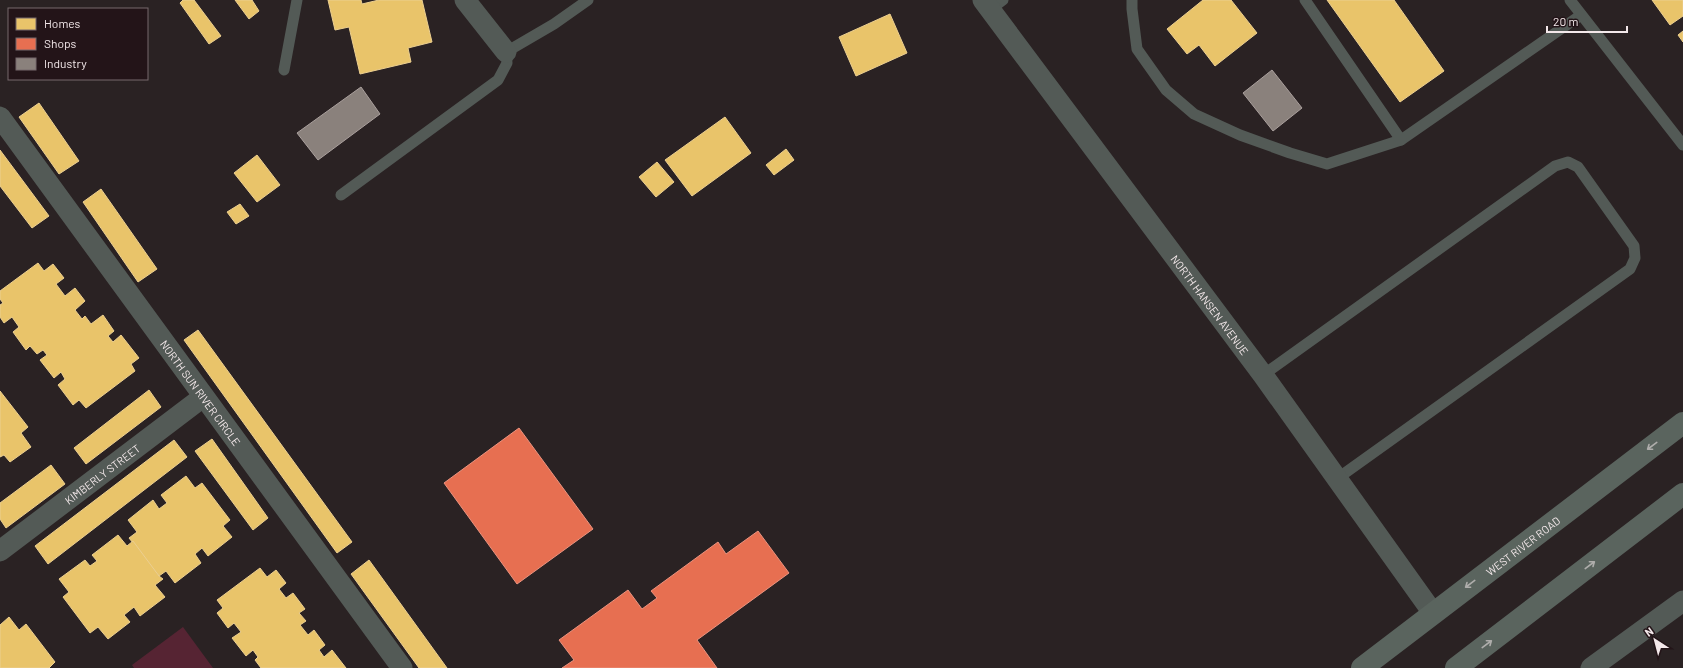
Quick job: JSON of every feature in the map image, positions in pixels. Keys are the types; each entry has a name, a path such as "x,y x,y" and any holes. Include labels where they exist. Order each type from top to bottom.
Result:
{"main road":[{"name":"WEST RIVER ROAD","path":"1362,668 1683,422"},
{"path":"1456,668 1683,494"}],"street":[{"path":"466,0 506,52"},
{"name":"NORTH HANSEN AVENUE","path":"992,3 1338,478 1433,613"},
{"name":"NORTH SUN RIVER CIRCLE","path":"0,117 402,668"},
{"name":"KIMBERLY STREET","path":"0,551 203,397"},
{"path":"1591,668 1683,601"}],"lane":[{"path":"284,70 297,0"},
{"path":"341,195 498,80 507,63 506,52 554,24 588,0"},
{"path":"1132,0 1137,49 1166,90 1194,114 1240,135 1290,153 1327,164 1401,140 1581,15"},
{"path":"1305,0 1401,140"},
{"path":"1570,0 1683,145"},
{"path":"1263,375 1555,166 1568,162 1578,167 1634,246 1635,258 1630,269 1338,478"}],"shaded area":[{"path":"183,627 213,668 134,668 132,665"}],"building: Homes":[{"path":"183,0 194,0 221,36 209,44 180,3"},
{"path":"235,0 252,0 259,11 249,19"},
{"path":"328,0 361,0 362,4 379,0 422,0 432,42 408,48 411,62 360,74 349,27 335,30"},
{"path":"1203,0 1231,0 1257,33 1215,66 1199,45 1187,54 1167,29"},
{"path":"1327,0 1394,0 1444,71 1400,102"},
{"path":"1652,0 1683,0 1683,16 1670,25"},
{"path":"890,14 907,53 856,76 839,37"},
{"path":"1683,31 1683,42 1678,35"},
{"path":"39,103 79,161 59,174 19,117"},
{"path":"725,117 751,153 692,196 665,160"},
{"path":"786,149 794,160 774,175 766,165"},
{"path":"0,150 49,216 32,228 0,186"},
{"path":"257,155 280,185 257,202 234,173"},
{"path":"657,162 674,182 656,197 639,177"},
{"path":"101,189 157,269 138,282 83,202"},
{"path":"240,204 249,216 236,224 227,212"},
{"path":"38,263 44,271 53,264 64,278 56,284 65,296 75,288 85,301 75,310 82,319 85,316 91,324 103,315 114,331 108,336 113,342 121,335 139,358 131,364 135,371 86,408 79,400 73,405 58,385 65,379 61,372 54,378 40,360 47,355 43,350 37,354 30,346 26,350 13,332 19,327 12,317 4,323 0,317 0,305 3,303 0,299 0,291"},
{"path":"198,330 352,542 337,553 184,340"},
{"path":"149,390 161,407 86,464 74,448"},
{"path":"0,391 28,427 21,433 31,447 10,462 4,455 0,457"},
{"path":"212,439 268,518 253,530 195,451"},
{"path":"174,440 187,457 48,564 35,546"},
{"path":"51,465 65,484 6,528 0,519 0,503"},
{"path":"186,476 195,488 202,483 230,520 223,526 232,537 208,556 202,548 195,554 201,563 175,583 166,571 159,576 129,538 137,532 128,520 153,500 159,509 167,503 161,495"},
{"path":"118,535 127,546 133,541 159,576 163,579 155,585 165,597 140,616 134,607 124,615 130,622 108,639 98,627 90,633 63,597 69,592 59,579 85,560 90,566 97,561 92,555"},
{"path":"369,560 447,668 419,668 351,574"},
{"path":"260,568 267,577 276,570 286,583 279,589 286,598 293,593 305,609 299,613 306,621 300,625 308,635 314,630 325,645 319,650 324,657 332,650 346,668 261,668 255,660 258,657 253,650 246,656 232,638 241,632 234,623 228,628 217,613 223,608 217,600"},
{"path":"9,617 19,630 26,624 55,662 49,668 0,668 0,625"}],"building: Shops":[{"path":"519,428 593,529 517,584 444,483"},
{"path":"758,531 789,573 697,640 717,668 562,668 574,660 559,640 628,590 642,609 657,598 651,591 718,542 726,554"}],"building: Industry":[{"path":"1272,70 1302,108 1273,131 1243,93"},
{"path":"361,87 380,114 318,160 297,133"}]}
